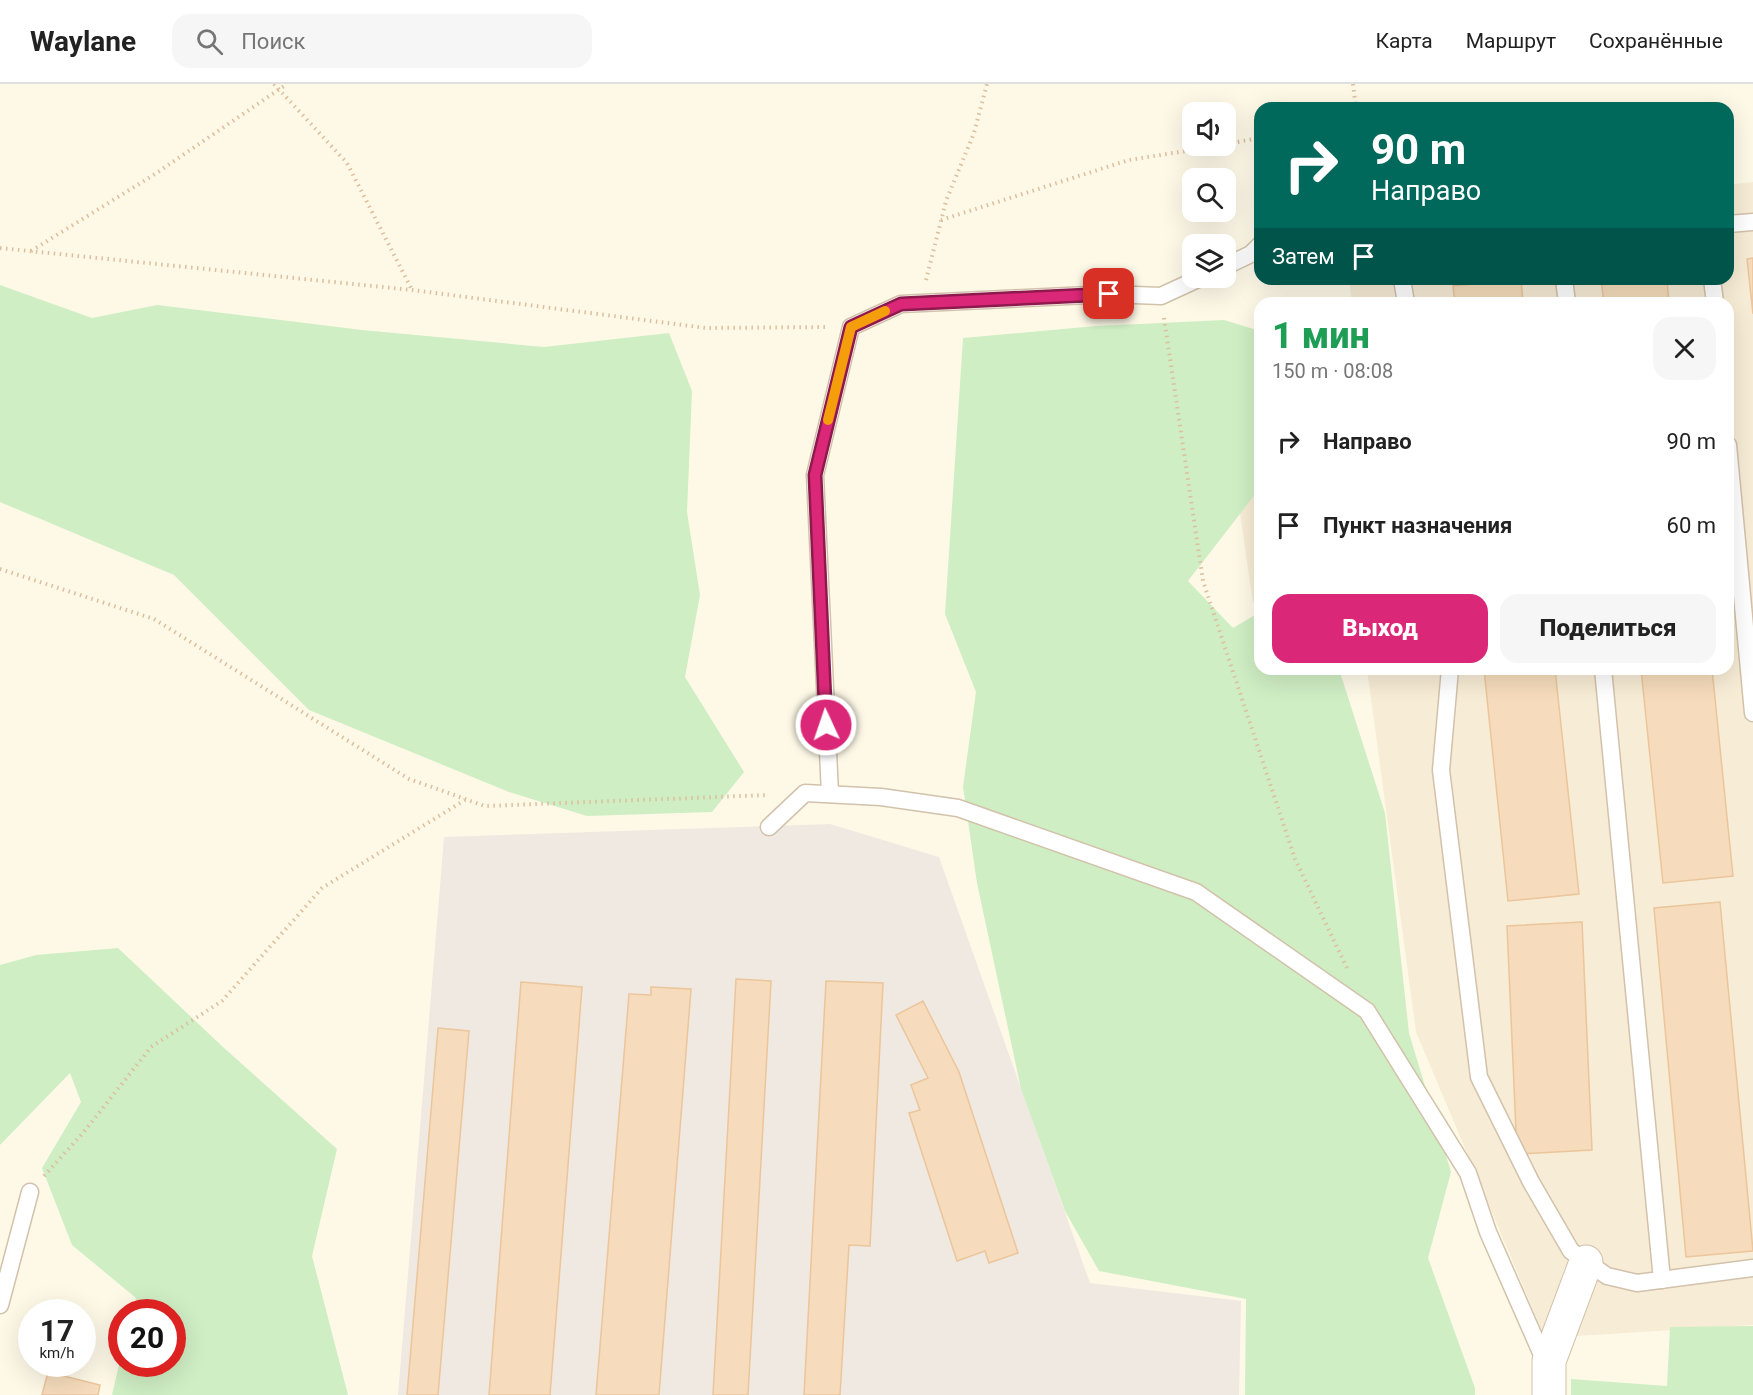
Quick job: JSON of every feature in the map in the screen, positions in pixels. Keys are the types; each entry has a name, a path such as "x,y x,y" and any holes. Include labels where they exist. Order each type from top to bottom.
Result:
{"street":[{"path":"1549,1382 1549,1361 1586,1262"}],"lane":[{"path":"1734,224 1753,222"},
{"path":"1236,261 1254,251"},
{"path":"830,794 815,475 851,327 901,304 1109,294 1161,296 1182,286"},
{"path":"1734,510 1753,713"},
{"path":"1449,675 1441,770 1479,1077 1531,1182 1571,1251 1607,1276 1637,1283 1753,1268"},
{"path":"1604,675 1662,1280"},
{"path":"769,827 805,793 880,797 958,808 1196,892 1367,1011 1468,1173 1488,1232 1549,1382"},
{"path":"0,1305 30,1192"}],"path":[{"path":"273,84 347,163 412,290"},
{"path":"30,251 155,174 287,84"},
{"path":"920,303 945,201 974,133 987,84"},
{"path":"1353,84 1355,102"},
{"path":"1236,142 1254,139"},
{"path":"941,220 1129,160 1182,152"},
{"path":"0,248 412,290 706,328 851,327"},
{"path":"1161,296 1203,580 1295,859 1367,1011"},
{"path":"0,569 154,619 409,779 485,806 805,793"},
{"path":"30,1192 83,1133 151,1047 222,1001 322,888 466,799"}],"shaded area":[{"path":"1753,182 1753,1325 1545,1338 1416,1032 1368,675 1734,675 1734,297 1351,297 1350,285 1734,285 1734,184"},
{"path":"1254,448 1254,603 1253,603 1231,451"},
{"path":"830,824 939,857 1090,1283 1241,1301 1239,1395 398,1395 444,837"}],"green space":[{"path":"0,285 92,318 157,305 362,330 544,347 669,333 692,391 687,512 700,595 685,677 744,772 712,812 587,816 509,792 309,710 174,575 0,502"},
{"path":"1224,320 1254,329 1254,496 1188,581 1233,628 1254,616 1254,675 1341,675 1385,813 1409,1033 1451,1172 1428,1258 1475,1388 1475,1395 1245,1395 1246,1299 1099,1271 1065,1211 1021,1089 977,883 963,787 976,692 945,614 963,338 1096,326"},
{"path":"118,948 223,1047 337,1149 312,1256 348,1395 112,1395 116,1377 186,1377 186,1299 136,1299 72,1245 42,1168 81,1102 70,1073 0,1145 0,965 36,955"},
{"path":"1753,1326 1753,1395 1571,1395 1571,1379 1667,1386 1670,1327"}],"building":[{"path":"1753,258 1753,314 1747,259"},
{"path":"1522,285 1522,297 1454,297 1453,286"},
{"path":"1602,285 1668,285 1668,297 1603,297"},
{"path":"1485,675 1556,675 1579,894 1508,901"},
{"path":"1642,675 1713,675 1733,876 1663,883"},
{"path":"1720,902 1753,1251 1686,1257 1654,908"},
{"path":"1582,922 1592,1150 1517,1154 1507,926"},
{"path":"736,979 771,981 748,1395 713,1395"},
{"path":"826,981 883,983 870,1246 849,1245 840,1395 804,1395"},
{"path":"521,982 582,987 550,1395 489,1395"},
{"path":"651,987 691,989 659,1395 596,1395 629,994 651,995"},
{"path":"923,1001 959,1072 1018,1253 989,1263 985,1251 957,1261 909,1113 920,1110 911,1085 928,1078 896,1015"},
{"path":"438,1028 469,1031 438,1395 407,1395"},
{"path":"47,1377 68,1377 100,1385 98,1395 42,1395"}],"slow traffic":[{"path":"828,420 851,327 885,311"}],"route":[{"path":"826,725 815,475 851,327 901,304 1109,294"}]}
